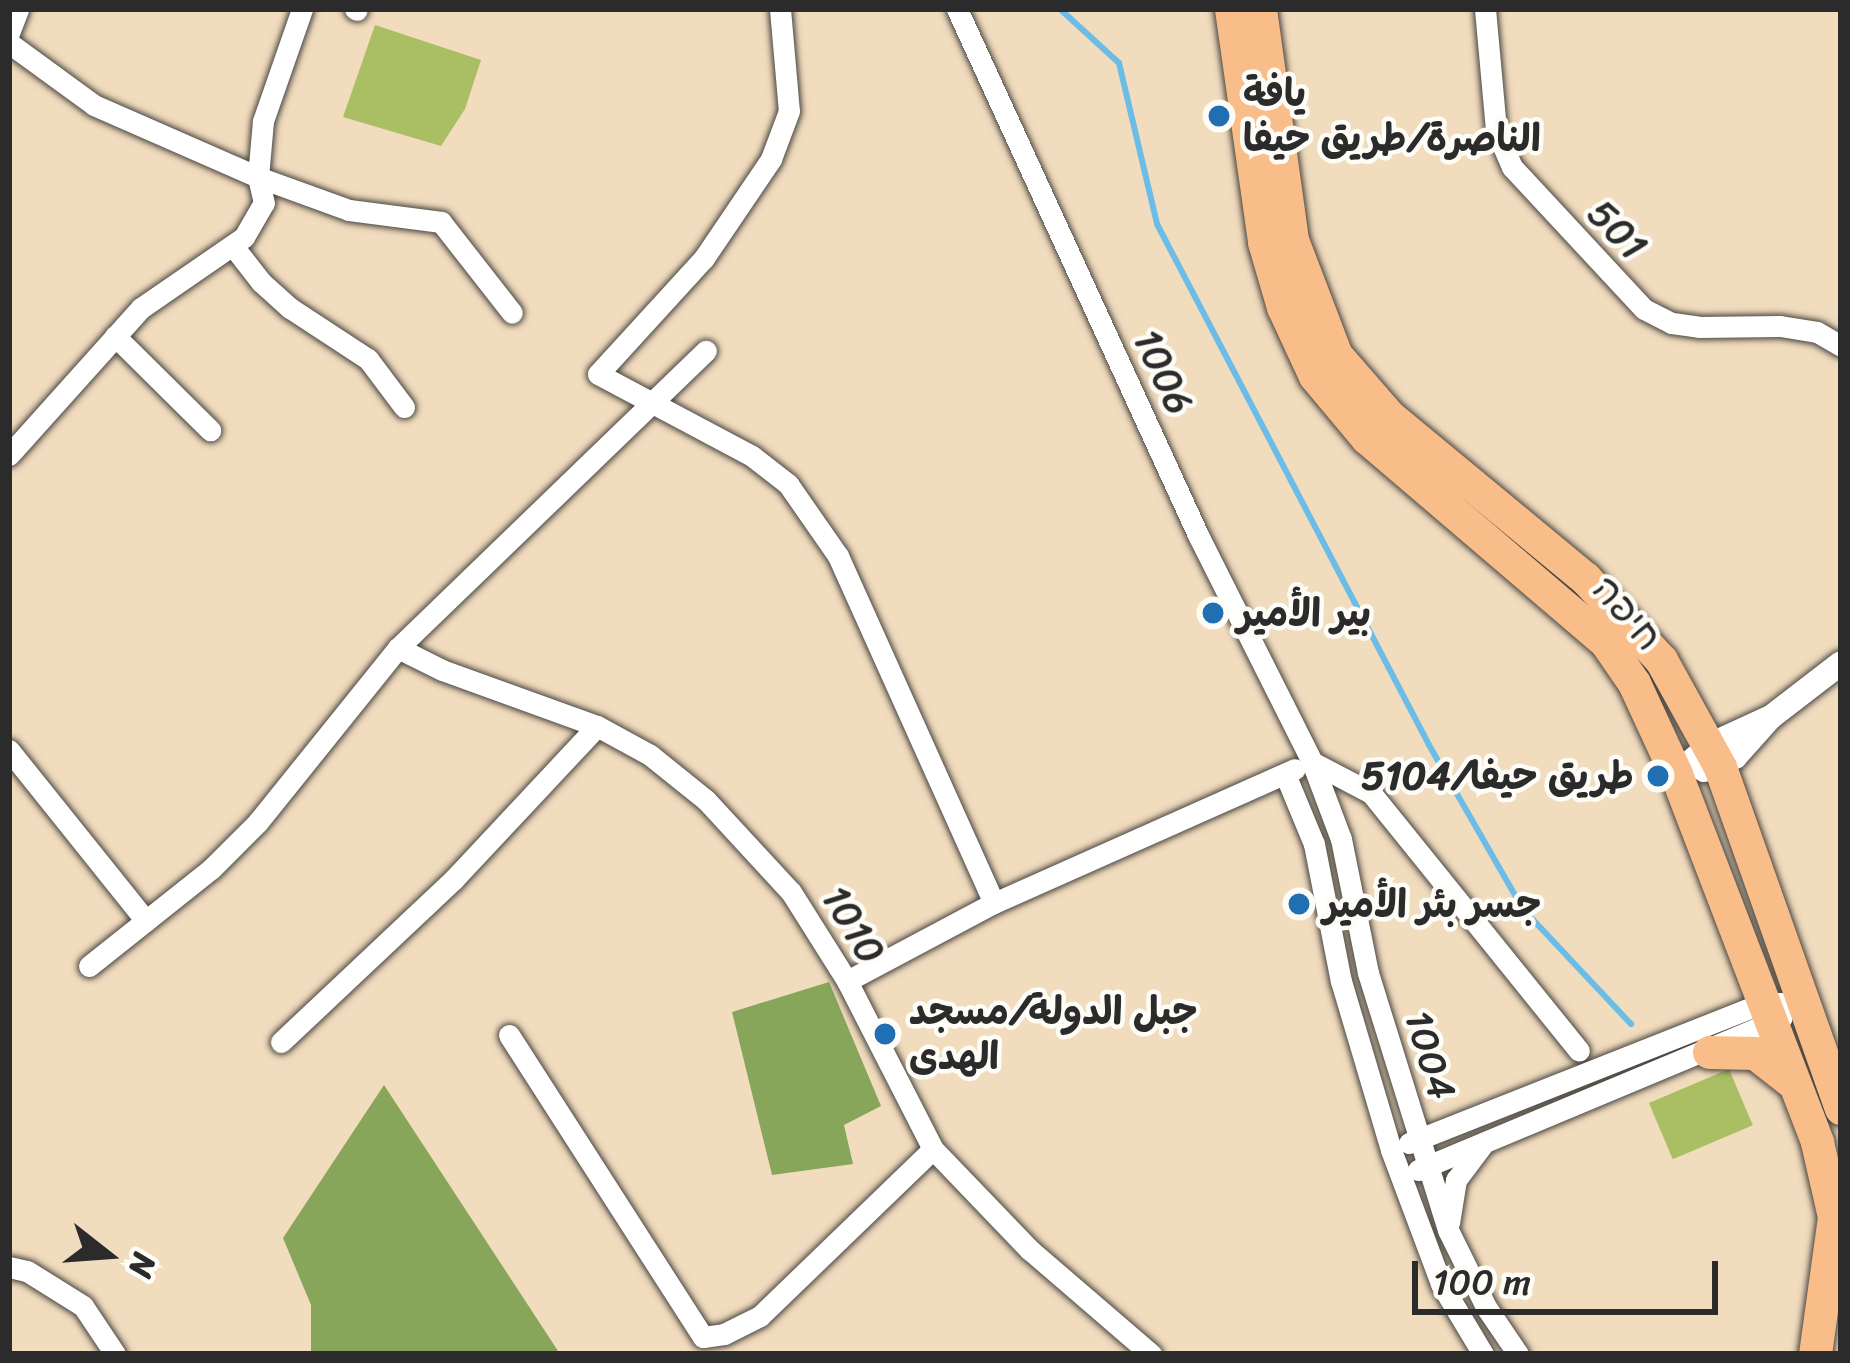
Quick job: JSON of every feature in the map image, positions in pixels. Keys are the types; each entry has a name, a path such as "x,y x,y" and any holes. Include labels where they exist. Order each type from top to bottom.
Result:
{"highway":[{"name":"חיפה","path":"1232,9 1264,242 1283,307 1315,376 1367,437 1605,641 1634,683 1676,774 1817,1142 1834,1216 1815,1354"},
{"name":"חיפה","path":"1260,9 1292,240 1336,355 1389,416 1628,620 1660,660 1715,756 1841,1108"},
{"path":"1709,1052 1755,1053 1795,1085"}],"street":[{"path":"9,34 18,9"},
{"path":"9,455 140,308 233,246 264,203 258,177 263,121 302,9"},
{"path":"780,9 789,111 771,159 704,258 598,374 752,456 788,484 838,556 994,903"},
{"name":"1006","path":"957,9 1199,537 1312,762"},
{"name":"501","path":"1485,9 1496,130 1512,167 1644,309 1672,323 1699,327 1780,326 1817,332 1841,346"},
{"path":"9,43 94,105 258,177 349,210 441,222 512,313"},
{"path":"233,246 260,283 368,359 404,407"},
{"path":"115,336 210,430"},
{"path":"89,966 211,869 258,822 398,648 706,351"},
{"name":"1010","path":"398,648 442,670 597,726 650,755 706,800 790,892 847,980 933,1149 1030,1250 1151,1354"},
{"path":"1676,774 1715,756 1841,663"},
{"path":"281,1042 454,879 597,726"},
{"path":"9,750 146,921"},
{"path":"847,980 994,903 1312,762 1371,794 1579,1051"},
{"name":"1004","path":"1312,762 1341,839 1368,974 1448,1230 1486,1307 1518,1354"},
{"name":"1004","path":"1285,774 1313,844 1341,981 1391,1150 1441,1284 1483,1354"},
{"path":"1391,1150 1802,1003"},
{"path":"1401,1177 1709,1052 1768,1014"},
{"path":"509,1035 704,1337 724,1334 760,1316 933,1149"},
{"path":"1408,1105 1445,1120 1468,1120"},
{"path":"1448,1230 1456,1180 1484,1143"},
{"path":"9,1267 27,1271 82,1306 115,1354"}],"green space":[{"path":"375,25 481,60 465,109 441,146 343,117"},
{"path":"829,982 881,1106 844,1125 853,1164 772,1175 732,1012"},
{"path":"1729,1069 1753,1125 1673,1159 1649,1103"},
{"path":"384,1085 560,1354 311,1354 311,1305 283,1238"}],"waterway":[{"path":"1060,9 1119,63 1157,224 1429,745 1523,909 1631,1024"}],"place":[{"name":"يافة الناصرة/طريق حيفا","path":"1219,116"},
{"name":"بير الأمير","path":"1213,613"},
{"name":"طريق حيفا/5104","path":"1658,776"},
{"name":"جسر بئر الأمير","path":"1299,904"},
{"name":"جبل الدولة/مسجد الهدى","path":"885,1034"}]}
